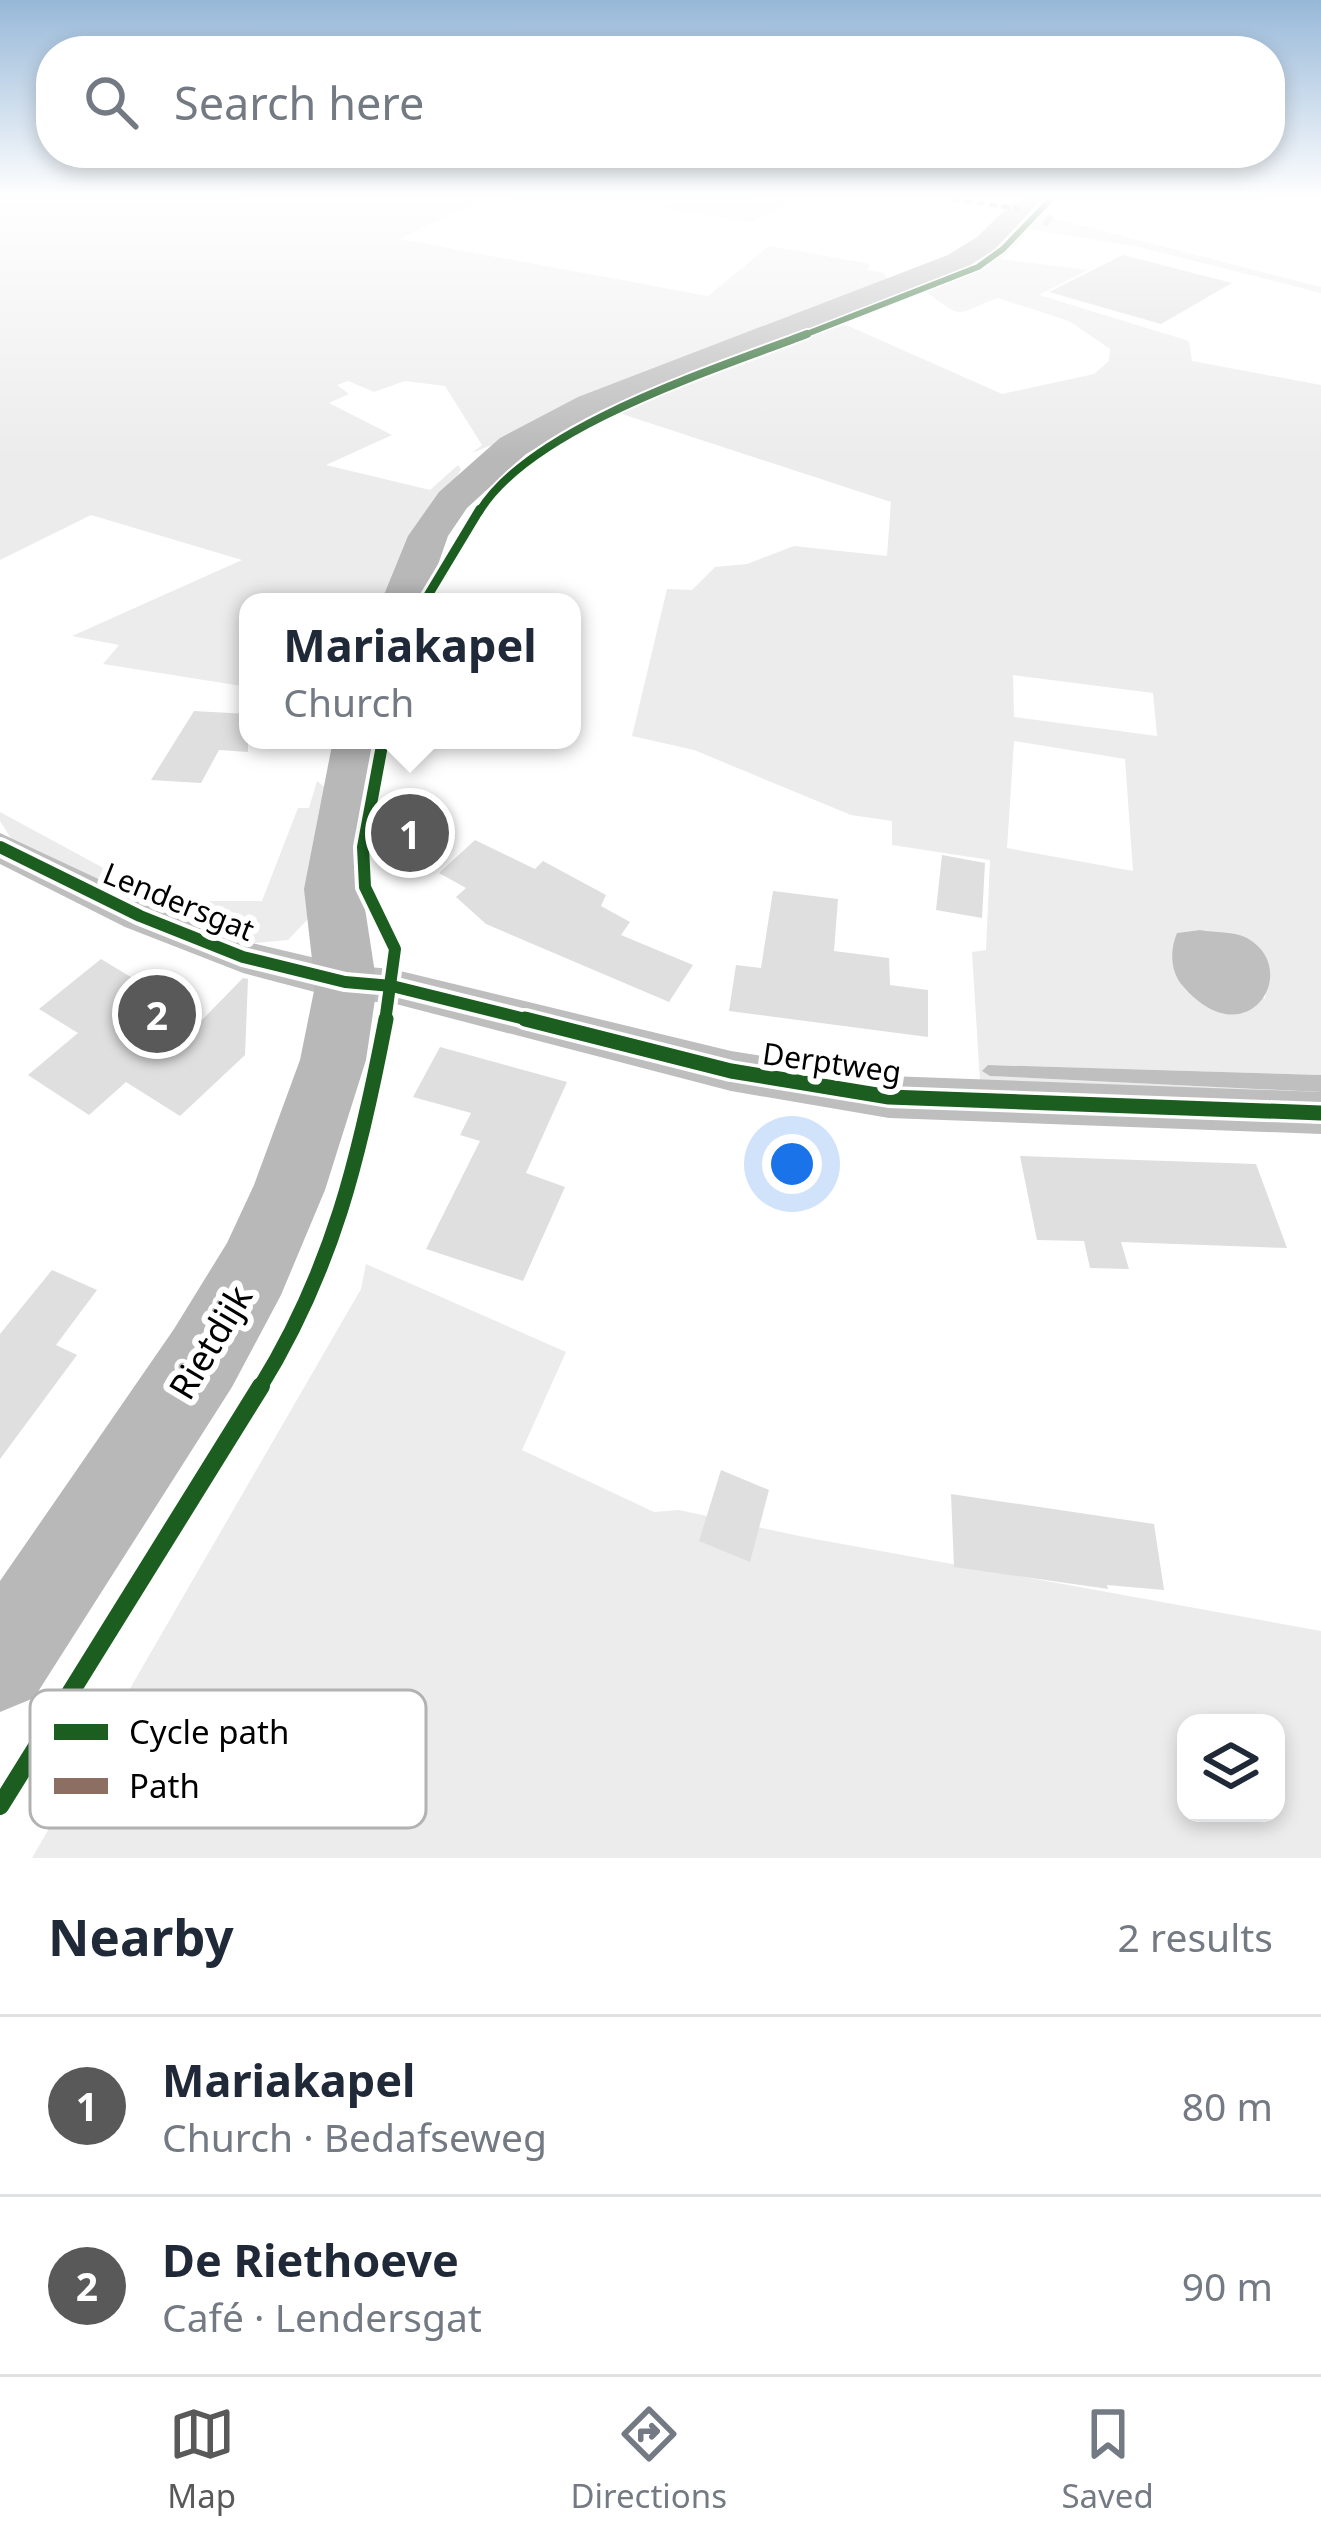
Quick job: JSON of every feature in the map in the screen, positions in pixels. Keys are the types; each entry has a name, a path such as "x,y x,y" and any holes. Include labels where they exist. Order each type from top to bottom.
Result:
{"street":[{"path":"406,593 428,536 453,500 513,446 590,404 894,286"},
{"name":"Rietdijk","path":"0,1664 203,1358 254,1269 289,1190 333,1060 346,986 333,889 356,749"},
{"name":"Lendersgat","path":"0,847 156,920 244,955 346,986"},
{"name":"Derptweg","path":"346,986 392,986 730,1071 889,1097 1321,1113"}],"shaded area":[{"path":"0,286 652,286 708,296 721,286 883,286 472,453 482,445 445,386 405,381 374,392 348,381 337,385 349,394 329,403 392,435 326,465 430,490 458,465 461,469 395,593 239,593 239,686 103,664 119,645 72,636 242,560 91,515 0,560"},
{"path":"938,286 1057,286 1039,295 1189,341 1192,361 1321,385 1321,1075 989,1065 983,1071 990,1076 1321,1092 1321,1103 980,1081 972,952 986,950 990,860 892,845 892,821 851,815 694,750 632,736 667,589 692,590 715,567 747,564 794,546 887,556 891,502 622,414 567,438 693,378 912,295 844,324 1002,394 1094,374 1109,361 1110,349 1069,321 998,298 955,311 925,291","holes":["1013,675 1153,693 1157,736 1014,717","1014,741 1125,759 1133,871 1007,848","1200,930 1269,964 1265,999 1177,933"]},
{"path":"1292,286 1316,286 1321,293"},
{"path":"317,781 327,789 309,918 288,940 255,943 166,912 14,843 0,821 0,812 133,884 143,879 191,901 262,901 298,808 309,808"},
{"path":"1200,930 1242,936 1263,952 1270,970 1268,987 1260,1002 1246,1012 1227,1014 1206,1006 1178,979 1172,960 1177,933"},
{"path":"988,1065 1321,1075 1321,1092 990,1076 982,1071"},
{"path":"366,1264 566,1352 522,1450 654,1512 679,1510 1321,1631 1321,1858 32,1858 49,1828 426,1828 426,1690 129,1690 361,1289"}],"building":[{"path":"1062,286 1227,286 1161,324 1049,292"},
{"path":"194,711 239,714 239,749 248,752 219,750 201,783 151,780"},
{"path":"475,840 535,869 543,861 606,895 601,906 630,922 621,935 693,965 669,1002 486,924 456,897 466,888 439,873"},
{"path":"942,855 985,863 982,918 936,910"},
{"path":"773,891 838,899 834,951 889,958 890,985 928,990 928,1037 729,1011 736,965 761,968"},
{"path":"101,959 202,1020 243,978 248,979 245,1055 180,1116 126,1082 89,1115 28,1075 78,1033 39,1009"},
{"path":"440,1047 567,1082 526,1173 565,1187 523,1281 426,1249 480,1141 460,1135 471,1113 413,1097"},
{"path":"1020,1156 1256,1164 1287,1248 1121,1242 1129,1269 1090,1268 1084,1241 1037,1240"},
{"path":"52,1270 97,1290 56,1345 77,1355 0,1459 0,1334"},
{"path":"721,1470 769,1490 750,1562 699,1541"},
{"path":"951,1494 1154,1524 1164,1590 1107,1585 1108,1589 954,1567"}],"cycle path":[{"path":"429,593 485,501 554,441 643,398 930,286"},
{"path":"72,1690 272,1368 328,1254 361,1152 392,986 395,949 365,887 363,847 381,749"},
{"path":"0,847 140,916 243,957 345,982 392,986 731,1071 889,1097 1321,1113"},
{"path":"0,1806 30,1758"}],"place":[{"name":"Mariakapel","path":"410,833"},
{"name":"De Riethoeve","path":"157,1014"}]}
